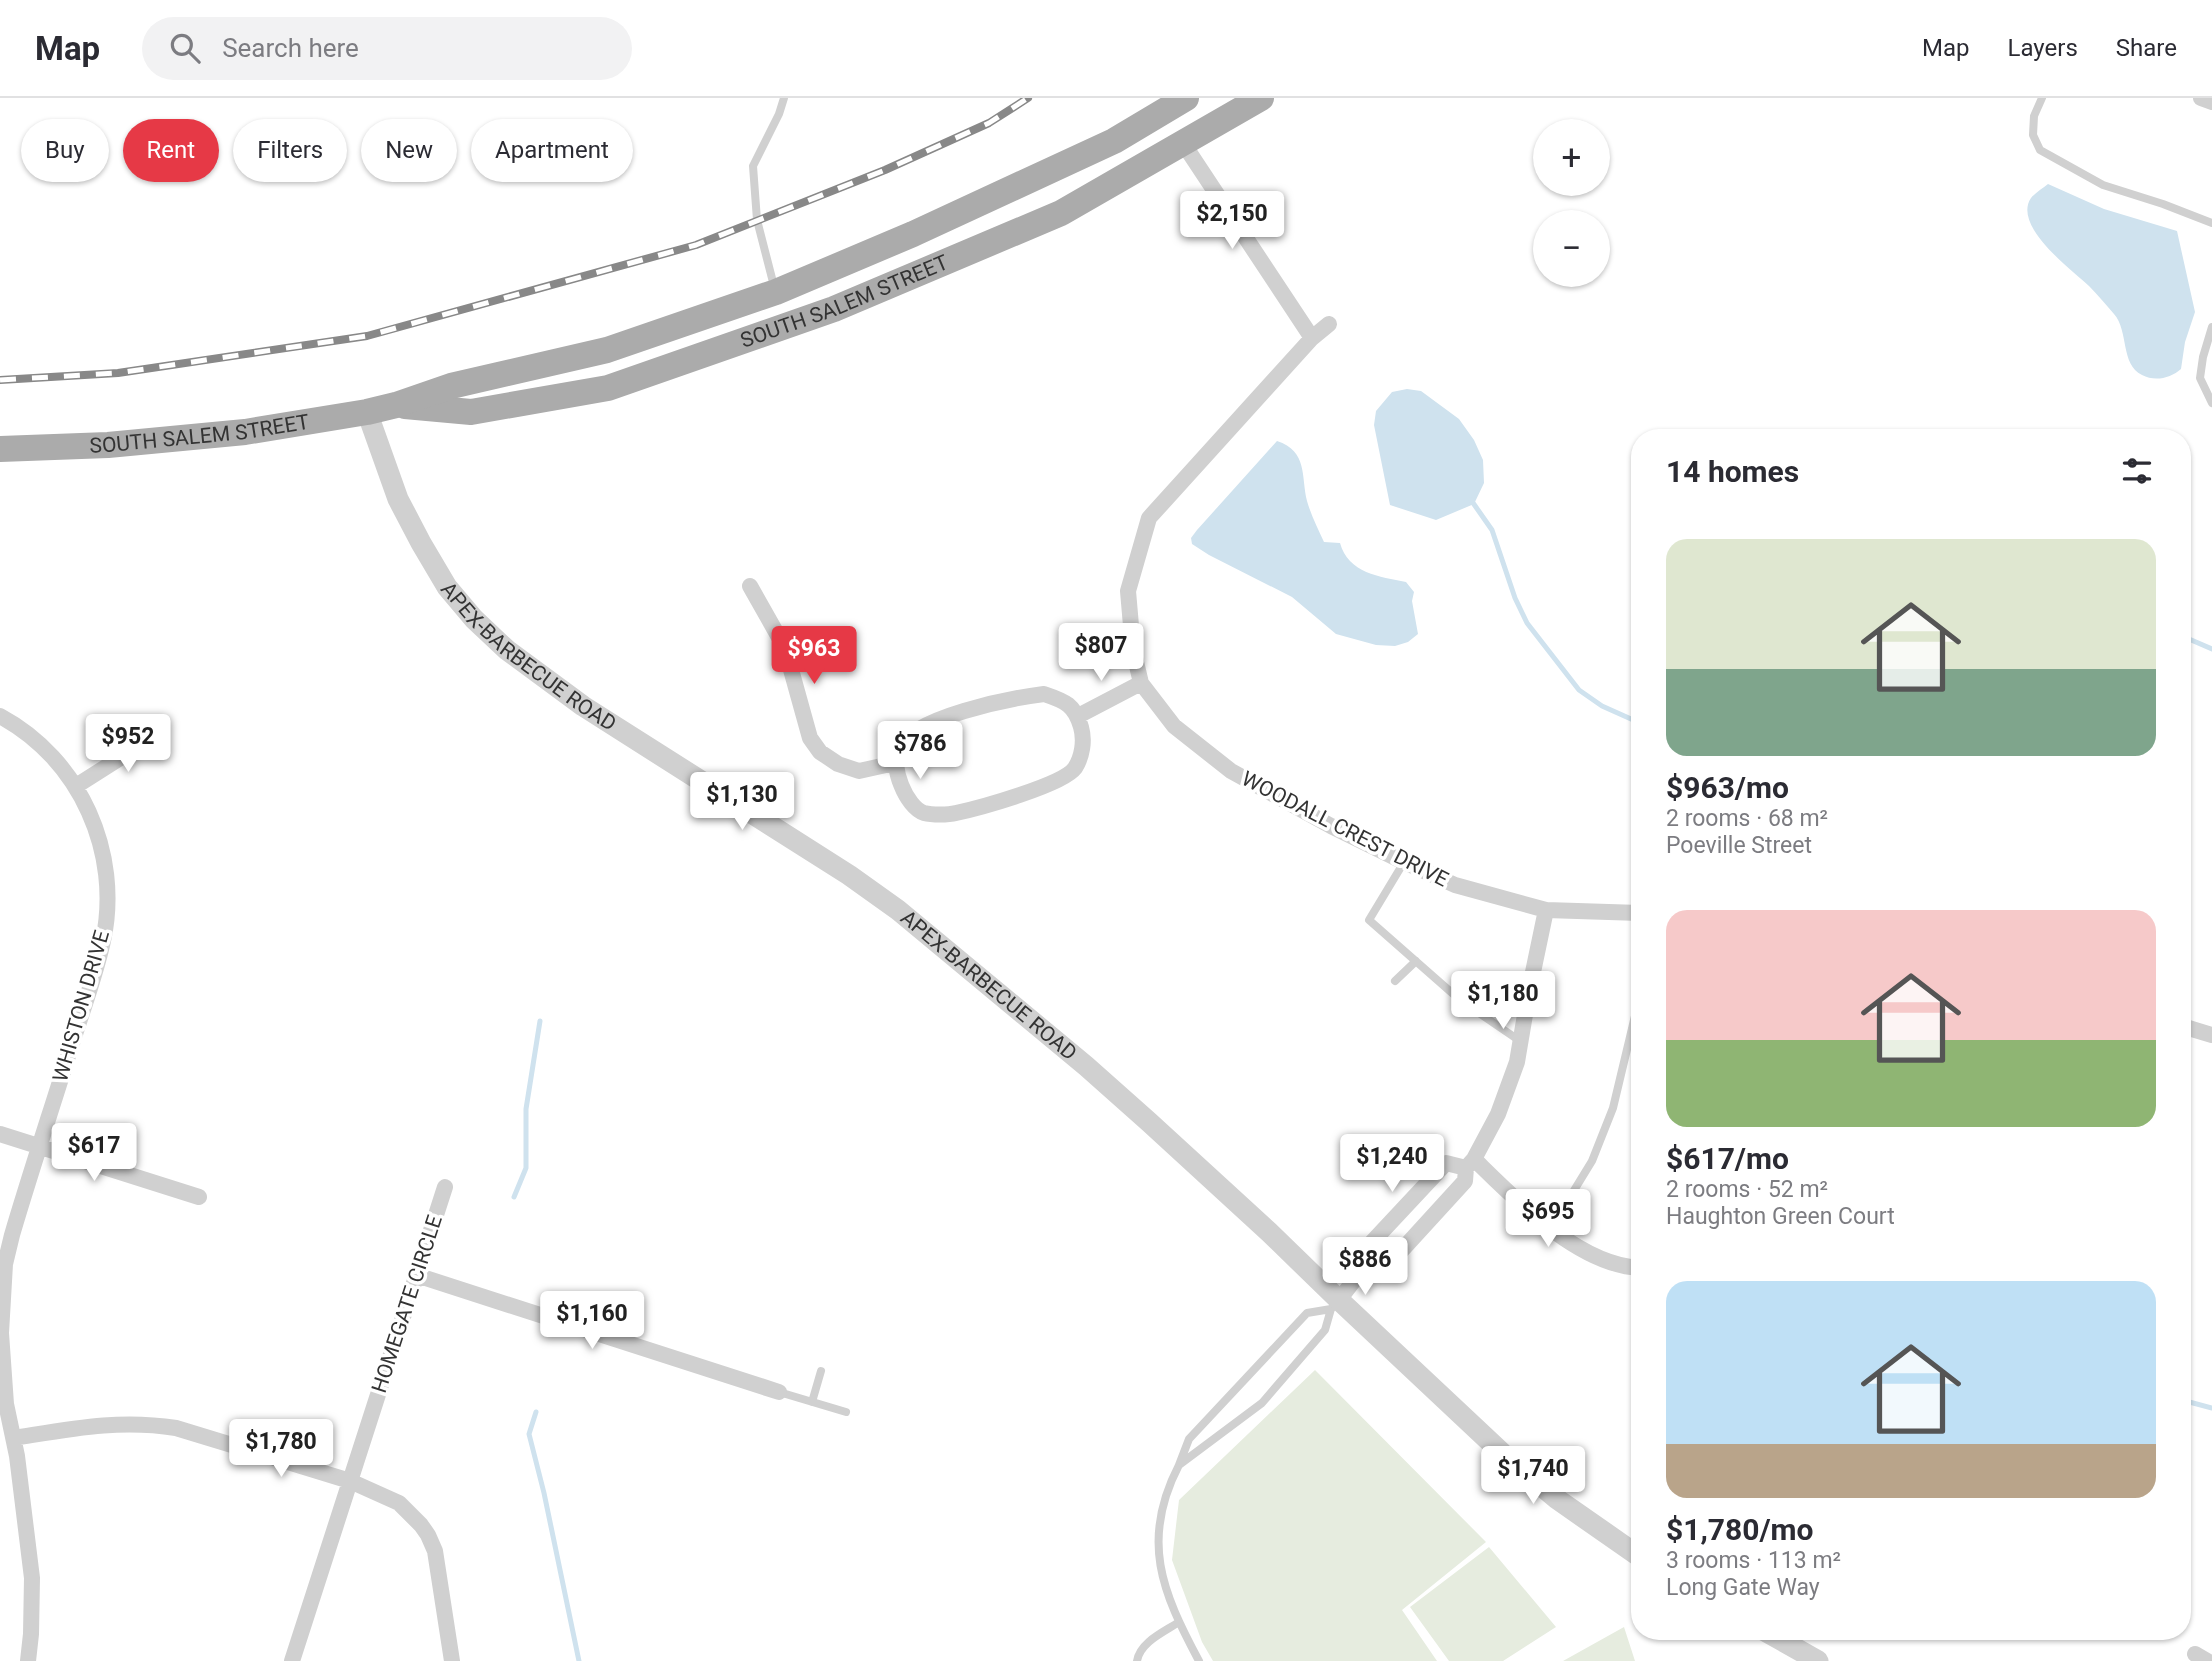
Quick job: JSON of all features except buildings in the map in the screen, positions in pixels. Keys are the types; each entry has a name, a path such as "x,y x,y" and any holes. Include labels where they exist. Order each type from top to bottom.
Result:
{"main road":[{"name":"SOUTH SALEM STREET","path":"0,449 108,445 245,432 382,408 451,386 607,350 776,292 913,234 1114,141 1186,98"},
{"name":"SOUTH SALEM STREET","path":"382,408 471,412 608,388 834,309 1048,218 1261,98"}],"street":[{"path":"2201,98 2212,103"},
{"path":"1183,143 1312,338"},
{"name":"WOODALL CREST DRIVE","path":"1329,324 1312,338 1149,518 1128,591 1133,649 1141,683 1174,726 1231,771 1331,826 1404,862 1455,885 1546,910 1631,912"},
{"name":"APEX-BARBECUE ROAD","path":"382,408 398,499 447,586 474,618 507,650 583,706 849,875 898,910 1149,1122 1241,1205 1335,1305 1532,1479 1631,1551"},
{"path":"750,586 785,648 810,738 820,752 838,764 859,771 895,763"},
{"path":"1078,716 1141,683"},
{"path":"1044,694 1065,701 1078,716 1083,732 1082,752 1074,770 1054,783 953,814 923,813 913,804 902,787 895,763 898,748 912,733 951,715 1020,697 1044,694"},
{"name":"WHISTON DRIVE","path":"0,716 33,739 65,770 76,786 99,842 107,890 103,942 5,1264 2,1370 28,1530 32,1578 28,1661"},
{"path":"76,786 161,732"},
{"path":"1362,1270 1381,1273 1465,1181 1470,1163 1499,1114 1517,1062 1528,991 1546,910"},
{"path":"2191,1029 2212,1035"},
{"path":"0,1135 200,1197"},
{"path":"1335,1305 1362,1270 1360,1255 1446,1163 1470,1163 1551,1228 1589,1253 1631,1268"},
{"name":"HOMEGATE CIRCLE","path":"292,1661 445,1187"},
{"path":"416,1275 779,1392"},
{"path":"14,1437 103,1424 176,1427 350,1481 399,1503 413,1515 428,1535 439,1566 452,1661"},
{"path":"1782,1640 1818,1661"}],"lane":[{"path":"776,292 757,220 753,166 784,98"},
{"path":"2042,98 2034,116 2034,135 2040,150 2103,185 2212,223"},
{"path":"2212,327 2200,378 2212,404"},
{"path":"1404,862 1370,920 1460,1000 1520,1041"},
{"path":"1395,981 1416,961"},
{"path":"1551,1228 1592,1161 1612,1108 1631,1043"},
{"path":"1199,1661 1179,1622 1159,1560 1160,1517 1167,1490 1189,1439 1307,1313 1335,1305"},
{"path":"1180,1465 1262,1403 1325,1330 1335,1305"},
{"path":"812,1402 821,1371"},
{"path":"779,1392 846,1412"},
{"path":"1137,1661 1138,1654 1148,1642 1179,1622"}],"shaded area":[{"path":"1315,1370 1486,1542 1402,1610 1437,1661 1213,1661 1202,1642 1172,1560 1179,1500"},
{"path":"1489,1547 1556,1627 1503,1661 1449,1661 1410,1607"},
{"path":"1624,1627 1635,1661 1563,1661"}],"water":[{"path":"2048,184 2104,209 2177,231 2195,312 2185,342 2181,369 2177,372 2168,377 2152,378 2135,370 2127,355 2119,321 2114,314 2089,286 2058,259 2037,234 2027,209 2031,198"},
{"path":"1407,389 1421,391 1459,419 1474,440 1483,460 1484,483 1474,504 1436,520 1390,505 1374,425 1376,411 1392,392"},
{"path":"1277,441 1287,445 1299,458 1307,501 1324,542 1340,543 1350,561 1358,567 1366,572 1406,582 1414,592 1412,601 1418,634 1408,642 1395,646 1376,645 1336,634 1292,597 1192,544 1191,538 1197,530"}],"waterway":[{"path":"1471,500 1492,530 1515,598 1527,623 1579,690 1602,706 1631,719"},
{"path":"2191,640 2212,649"},
{"path":"514,1197 526,1168 526,1109 540,1021"},
{"path":"2191,1402 2212,1408"},
{"path":"536,1412 529,1434 579,1661"}],"railway":[{"path":"0,380 118,373 367,336 696,245 885,170 989,123 1028,98"}]}
